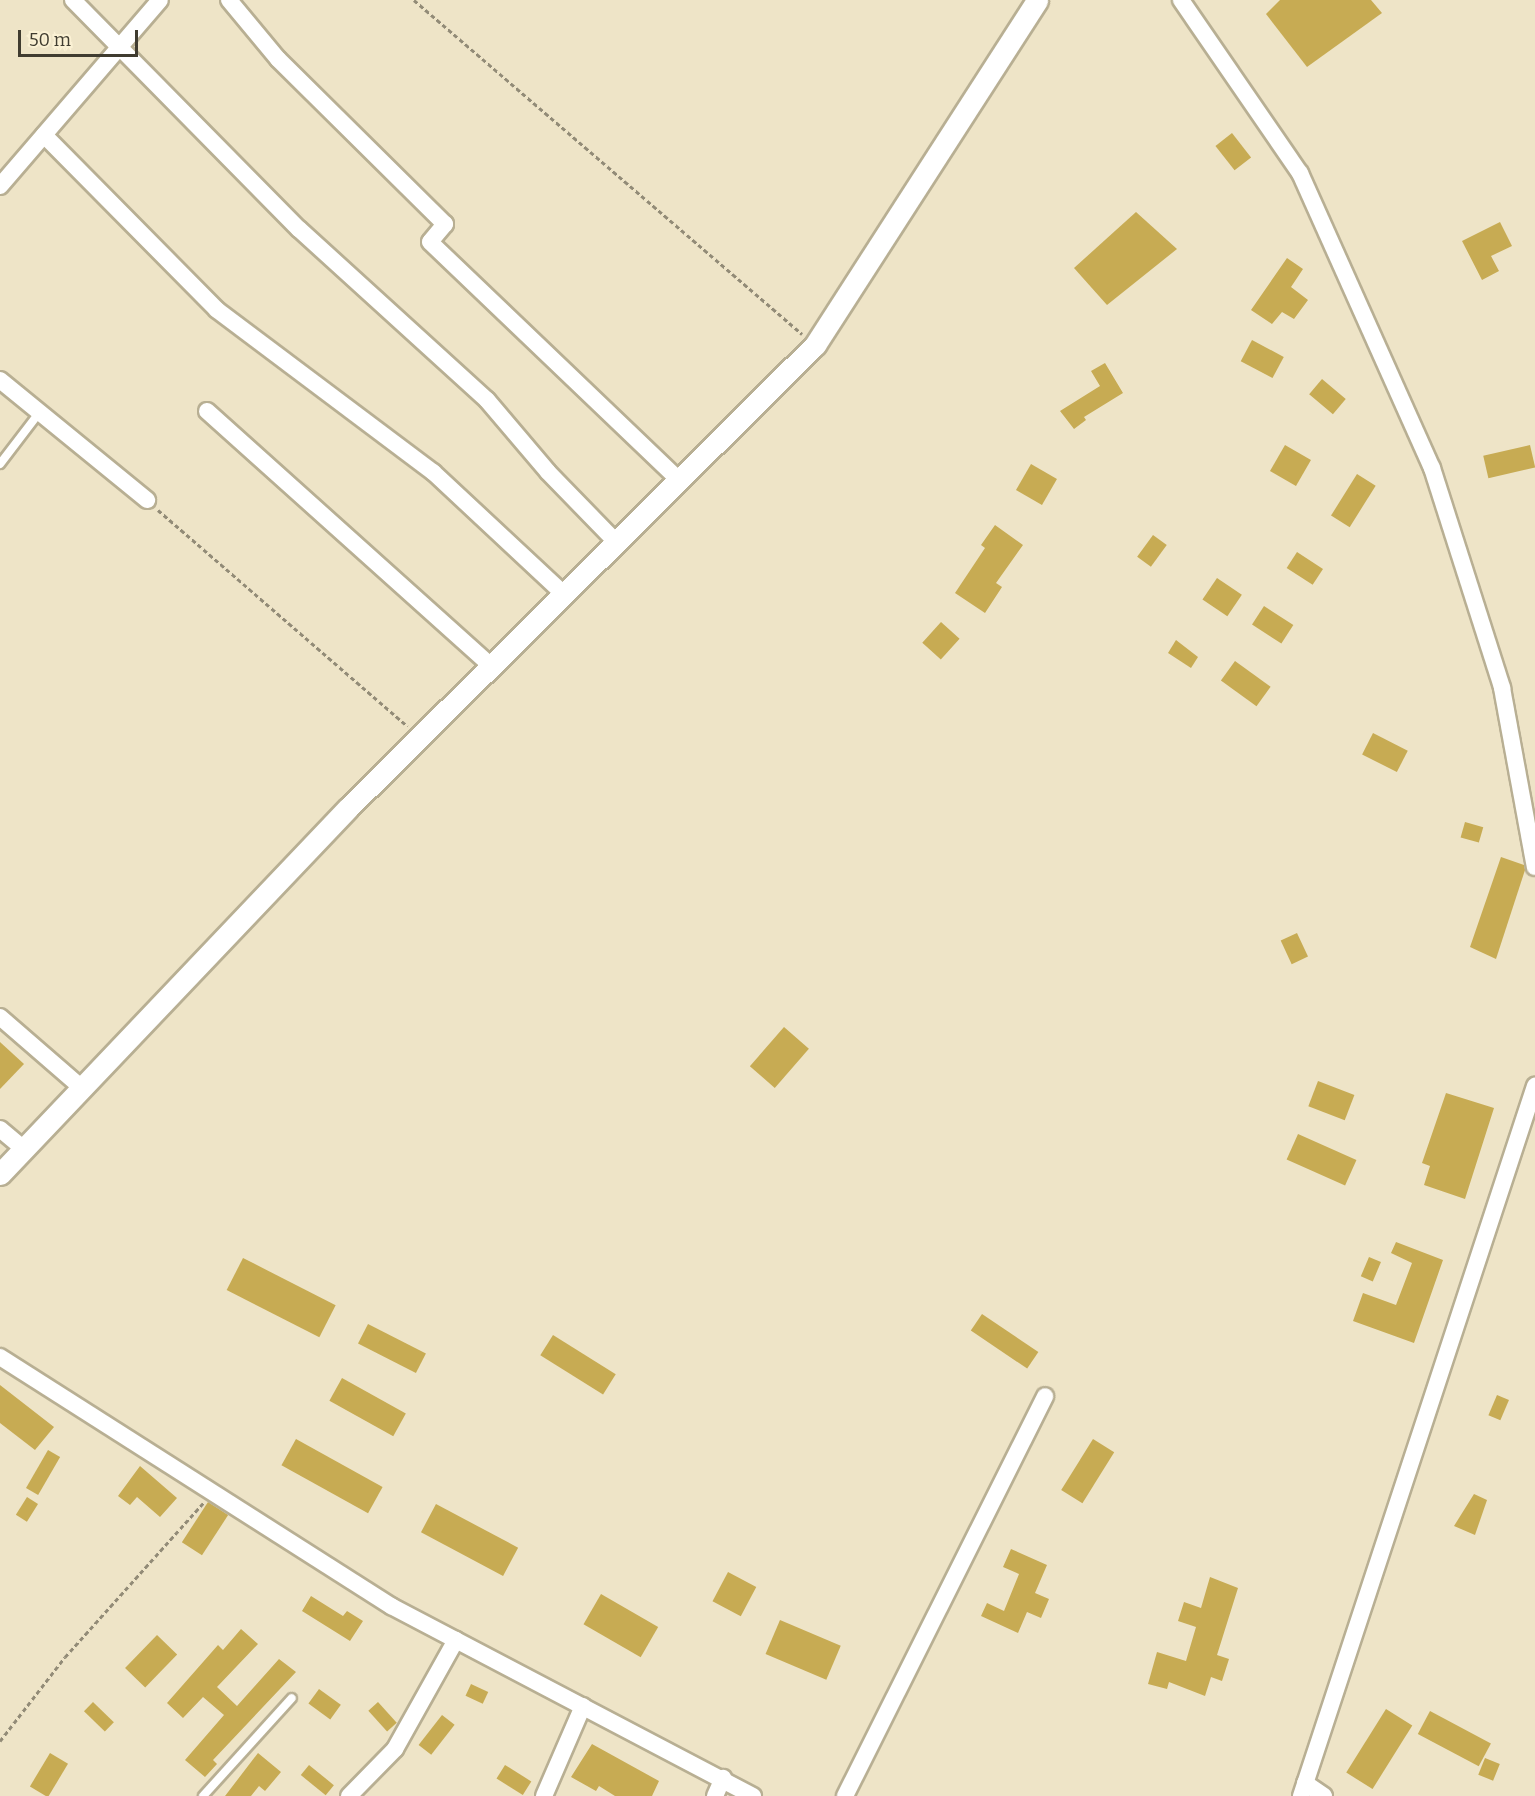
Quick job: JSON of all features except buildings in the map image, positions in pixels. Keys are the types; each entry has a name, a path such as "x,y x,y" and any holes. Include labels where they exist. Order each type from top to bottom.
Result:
{"street":[{"path":"73,0 299,229 487,400 548,472 616,542"},
{"path":"0,186 160,0"},
{"path":"229,0 278,59 445,224 430,242 679,480"},
{"path":"0,1174 419,737 815,345 1037,0"},
{"path":"1181,0 1300,173 1432,468 1502,688 1535,867"},
{"path":"44,135 217,310 433,472 564,594"},
{"path":"0,380 147,500"},
{"path":"207,411 491,666"},
{"path":"0,1017 82,1088"},
{"path":"1324,1796 1303,1790 1535,1086"},
{"path":"0,1129 24,1149"},
{"path":"0,1357 214,1491 391,1606 753,1796"},
{"path":"845,1796 1045,1396"},
{"path":"349,1796 395,1749 456,1640"},
{"path":"544,1796 583,1706"},
{"path":"715,1796 723,1779"}],"lane":[{"path":"0,464 39,413"},
{"path":"203,1796 292,1698"}],"path":[{"path":"414,0 815,345"},
{"path":"147,500 419,737"},
{"path":"0,1741 65,1657 214,1491"}]}
